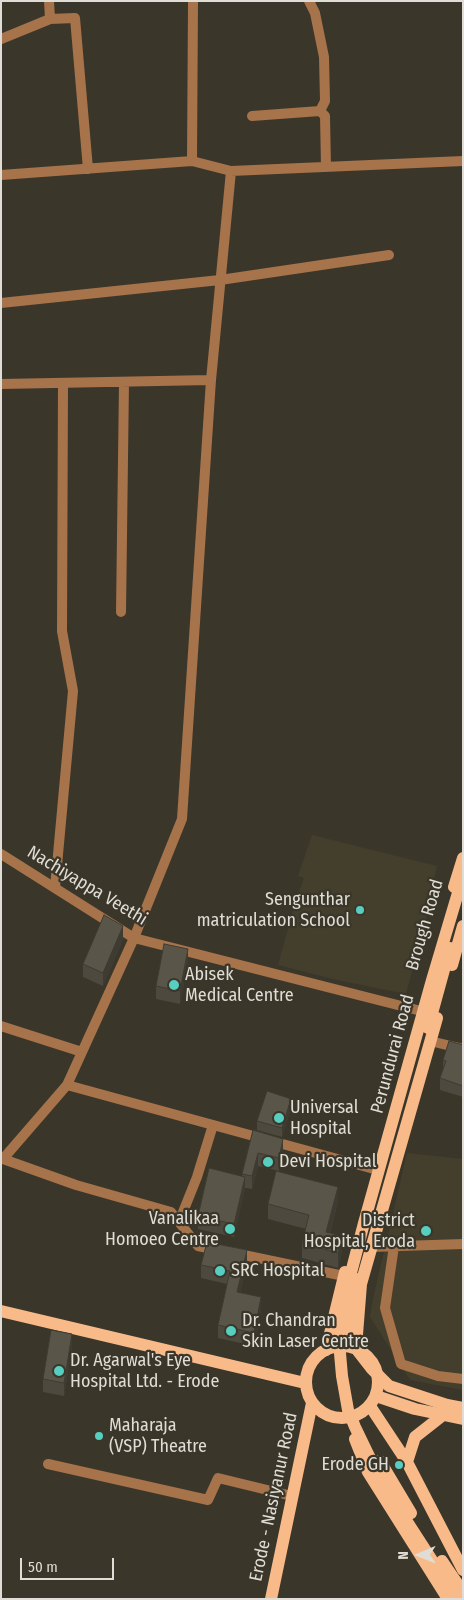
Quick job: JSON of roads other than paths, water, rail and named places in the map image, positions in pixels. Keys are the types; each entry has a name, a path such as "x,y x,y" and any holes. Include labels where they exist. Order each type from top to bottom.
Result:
{"main road":[{"name":"Brough Road","path":"326,1350 344,1276 418,1010 463,858"},
{"name":"Perundurai Road","path":"457,1599 382,1483 355,1427 346,1402 339,1342 341,1311 432,980 463,876"},
{"name":"Perundurai Road","path":"463,903 353,1299 349,1324 347,1363 355,1407 370,1444 419,1526 463,1592"},
{"name":"Brough Road","path":"356,1348 361,1284 462,934"},
{"path":"1,1311 305,1383"},
{"path":"349,1324 358,1351 372,1369 390,1386 447,1405 463,1408"},
{"path":"338,1346 356,1348 371,1361 377,1372 378,1384 373,1401 362,1413 347,1418 329,1416 312,1403 305,1383 309,1367 316,1357 326,1350 338,1346"},
{"path":"373,1401 463,1419"},
{"path":"373,1401 463,1570"},
{"name":"Erode - Nasiyanur Road","path":"271,1599 312,1403"},
{"path":"407,1462 415,1437 443,1415"},
{"path":"347,1418 368,1472 448,1599"}],"street":[{"path":"49,1 50,19"},
{"path":"192,161 193,1"},
{"path":"309,1 315,13 324,57 325,101 320,111"},
{"path":"1,39 50,19 75,18 88,169"},
{"path":"252,116 320,111 325,116 326,167"},
{"path":"1,175 192,161 231,171 463,161"},
{"path":"231,171 211,380 182,819 134,938 67,1085 2,1158 76,1185 171,1212 198,1246 344,1276"},
{"path":"1,303 220,280 389,255"},
{"path":"1,384 211,380"},
{"path":"121,612 124,382"},
{"path":"55,888 73,691 62,631 62,383"},
{"name":"Nachiyappa Veethi","path":"1,854 134,938 438,1015"},
{"path":"1,1026 82,1052"},
{"path":"430,1041 463,1049"},
{"path":"67,1085 374,1169"},
{"path":"179,1222 197,1177 213,1125"},
{"path":"371,1246 463,1244"},
{"path":"394,1246 385,1308 401,1364 438,1376 463,1379"},
{"path":"48,1464 208,1500 218,1478 292,1496"}],"place":[{"name":"Sengunthar matriculation School","path":"360,910"},
{"name":"Abisek Medical Centre","path":"174,985"},
{"name":"Universal Hospital","path":"279,1118"},
{"name":"Devi Hospital","path":"268,1162"},
{"name":"Vanalikaa Homoeo Centre","path":"230,1229"},
{"name":"District Hospital, Eroda","path":"426,1231"},
{"name":"SRC Hospital","path":"220,1271"},
{"name":"Dr. Chandran Skin Laser Centre","path":"231,1331"},
{"name":"Dr. Agarwal's Eye Hospital Ltd. - Erode","path":"59,1371"},
{"name":"Maharaja (VSP) Theatre","path":"99,1436"},
{"name":"Erode GH","path":"399,1465"}]}
